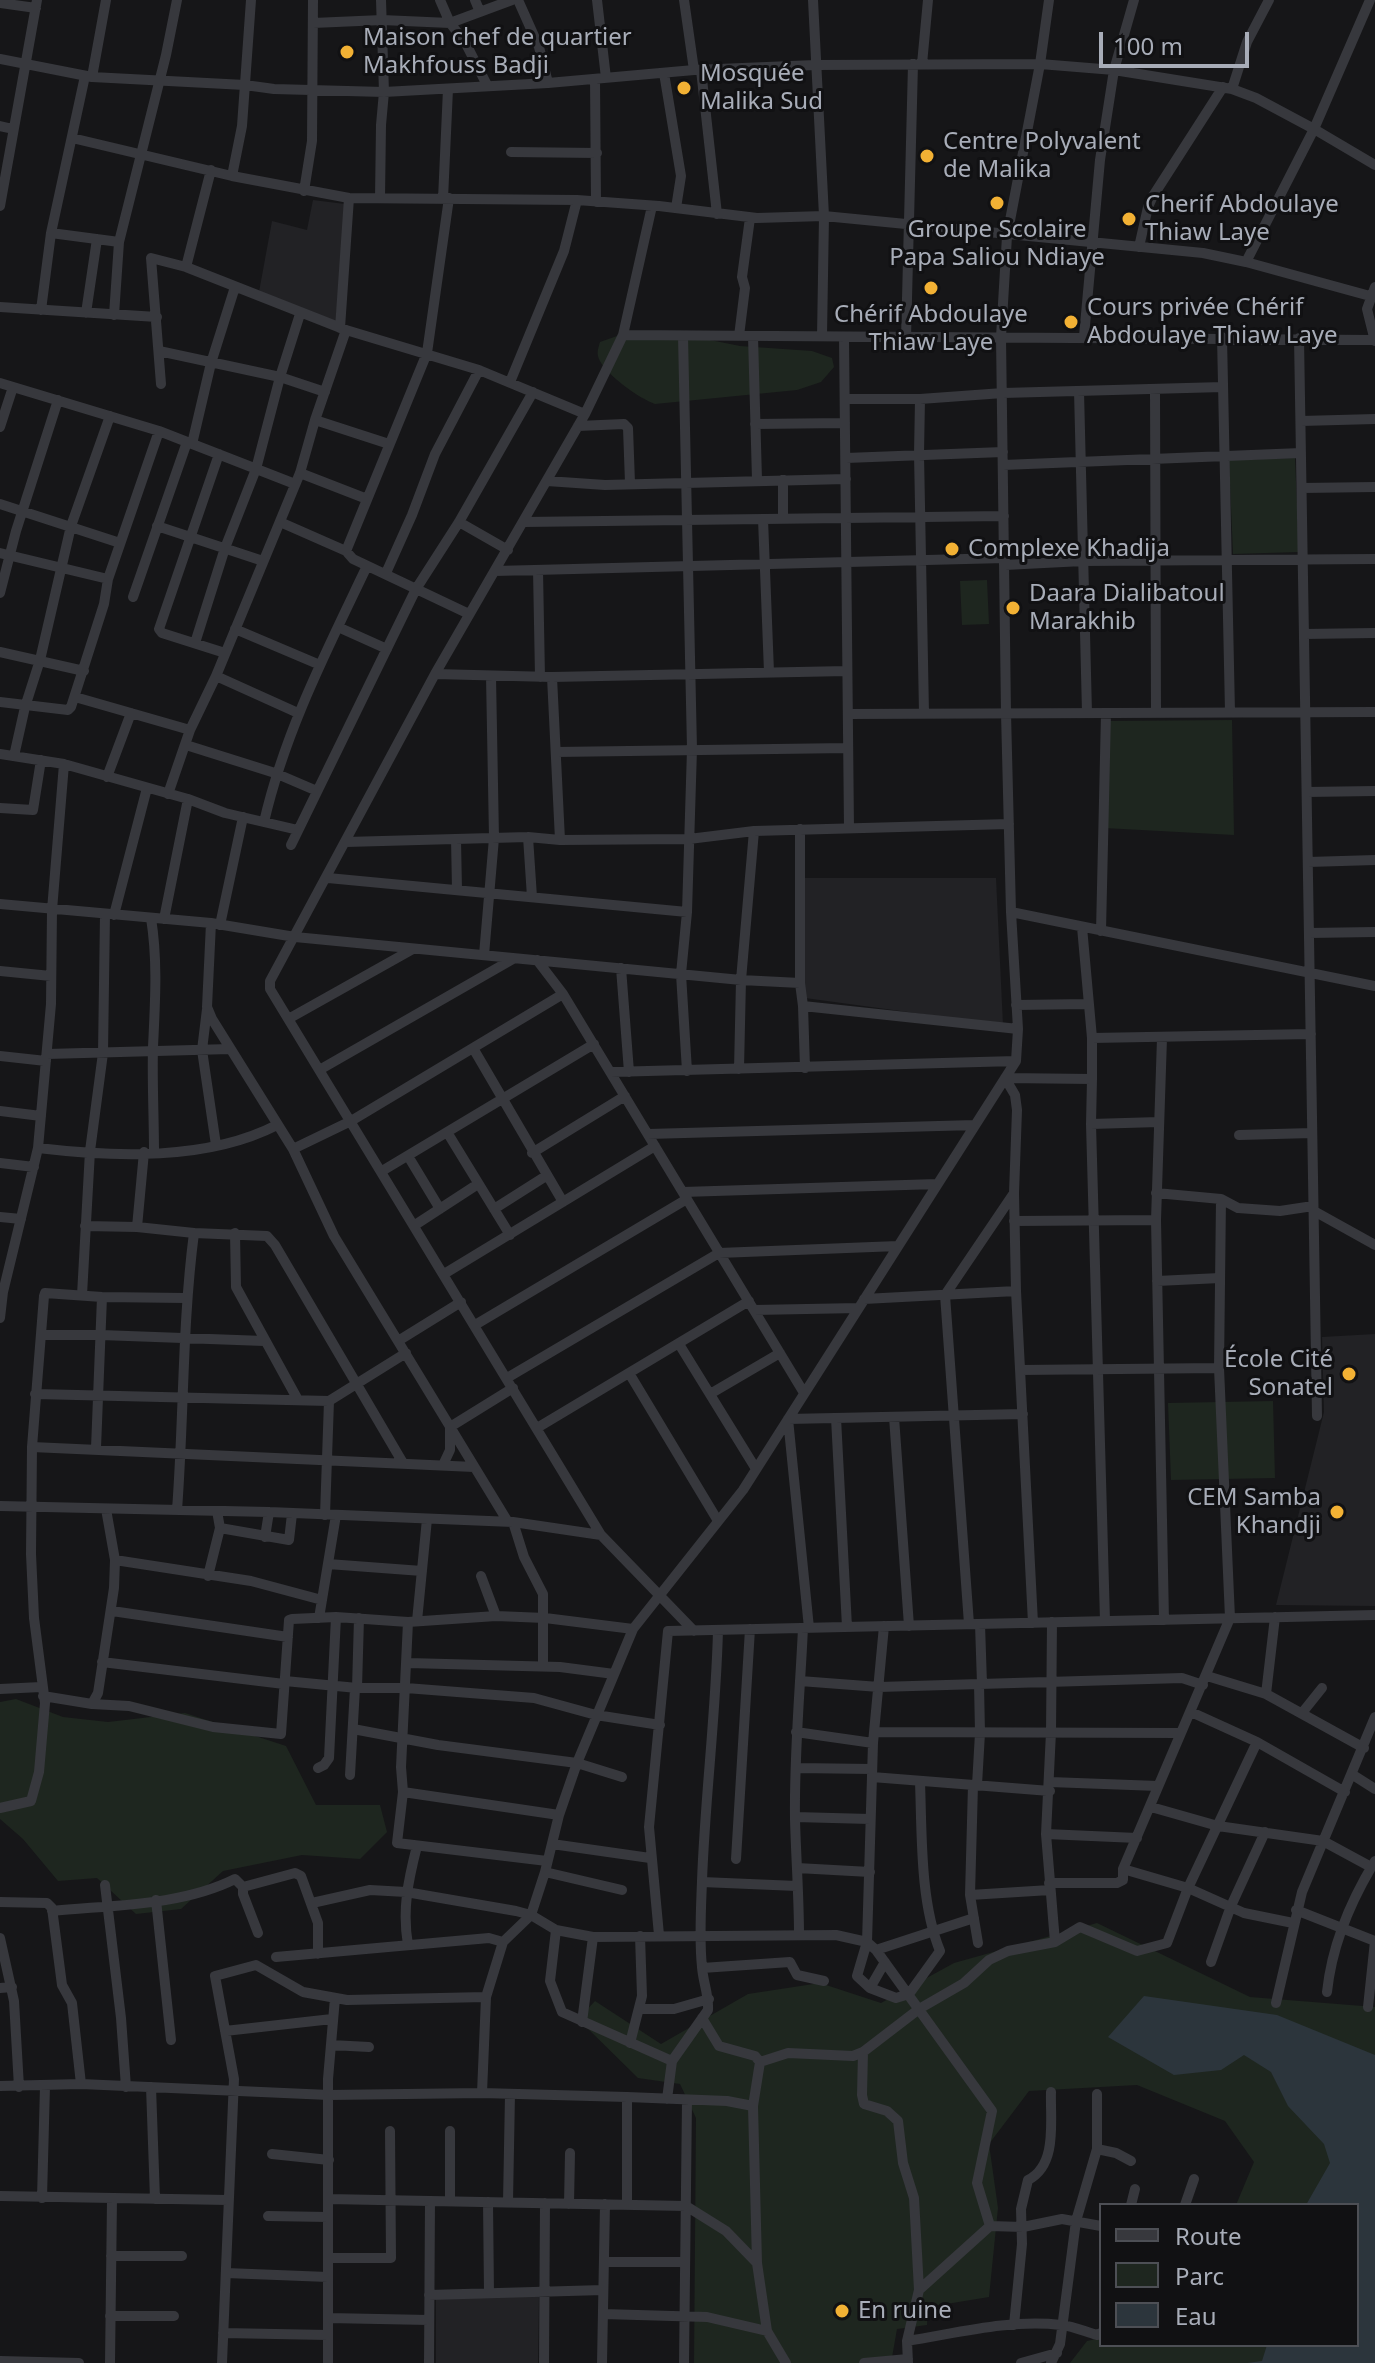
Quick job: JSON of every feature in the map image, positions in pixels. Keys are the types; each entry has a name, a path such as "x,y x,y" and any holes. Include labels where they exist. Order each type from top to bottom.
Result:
{"street":[{"path":"41,310 51,233 106,0"},
{"path":"114,315 119,242 177,0"},
{"path":"232,176 242,126 251,0"},
{"path":"304,191 312,141 313,0"},
{"path":"380,198 384,92 381,0"},
{"path":"440,0 487,85"},
{"path":"475,0 480,12"},
{"path":"313,23 382,20 450,23 515,0 539,47 548,83"},
{"path":"596,202 601,79 597,0"},
{"path":"684,0 717,214"},
{"path":"813,0 824,216 822,336"},
{"path":"906,338 918,64 928,0"},
{"path":"482,2093 486,1997 503,1942 531,1915 577,1763 633,1629 756,1469 1016,1061 1018,1029 1011,912 1006,713 1001,337 1007,236 1049,0"},
{"path":"1084,336 1100,160 1114,70 1134,0"},
{"path":"1139,247 1153,196 1227,88 1269,0"},
{"path":"1246,262 1314,129 1370,0"},
{"path":"0,3 36,4 0,206"},
{"path":"0,59 89,77 274,89 384,92 548,83 697,70 815,65 1040,64 1114,70 1227,88 1256,98 1375,165"},
{"path":"664,73 681,176 676,208"},
{"path":"346,551 427,353 446,198 448,89"},
{"path":"0,126 13,129"},
{"path":"72,138 232,176 349,198 577,200 750,218 824,216 1203,253 1373,291 1367,318 1375,341 1222,337 623,335"},
{"path":"511,152 597,153"},
{"path":"186,267 211,170"},
{"path":"168,794 190,730 216,676 300,473 325,392 343,329 349,198"},
{"path":"510,382 554,279 577,200"},
{"path":"652,206 623,335 585,414 435,674 270,981 270,989 601,1535 694,1631"},
{"path":"739,336 745,288 742,277 750,218"},
{"path":"51,233 119,242"},
{"path":"86,313 97,239"},
{"path":"161,384 151,258 186,267 343,329 479,370 585,414"},
{"path":"133,597 190,443 235,287"},
{"path":"0,307 157,317"},
{"path":"195,643 225,548 256,469 300,314"},
{"path":"683,336 692,749 687,912 681,974 687,1071"},
{"path":"753,336 757,480"},
{"path":"844,337 849,828"},
{"path":"1222,337 1230,712"},
{"path":"1299,338 1317,1416"},
{"path":"159,351 280,377 325,392"},
{"path":"386,573 435,454 479,370"},
{"path":"0,383 159,431 295,484"},
{"path":"0,427 13,387"},
{"path":"845,399 1223,387"},
{"path":"1155,389 1156,712"},
{"path":"1079,391 1087,713"},
{"path":"291,845 416,589 459,522 533,392"},
{"path":"920,399 924,713"},
{"path":"0,593 5,554 23,510 58,400"},
{"path":"14,756 71,526 110,416"},
{"path":"1301,421 1375,419"},
{"path":"315,420 389,444"},
{"path":"755,424 845,423"},
{"path":"578,426 624,424 628,428 630,483"},
{"path":"0,702 68,710 84,671 104,604 108,579 159,431"},
{"path":"846,458 1003,452"},
{"path":"1003,465 1301,453"},
{"path":"219,454 159,629 162,633 225,653"},
{"path":"300,473 367,499"},
{"path":"547,481 605,485 846,479"},
{"path":"783,480 783,519"},
{"path":"1302,488 1375,487"},
{"path":"0,504 120,543"},
{"path":"524,522 1004,516"},
{"path":"763,519 769,672"},
{"path":"280,522 346,551 353,559 469,614"},
{"path":"459,522 508,550"},
{"path":"157,526 263,561"},
{"path":"5,554 108,579"},
{"path":"495,571 921,560 1375,559"},
{"path":"264,822 275,773 298,713 367,566"},
{"path":"538,570 546,677 556,752 560,840"},
{"path":"338,627 387,649"},
{"path":"235,629 320,665"},
{"path":"1304,634 1375,633"},
{"path":"0,652 84,671"},
{"path":"435,674 546,677 847,671"},
{"path":"216,676 298,713"},
{"path":"484,955 494,838 491,676"},
{"path":"75,697 190,730"},
{"path":"848,714 1375,712"},
{"path":"107,777 131,713"},
{"path":"1101,931 1106,713"},
{"path":"186,745 275,773 317,791"},
{"path":"556,752 848,748"},
{"path":"0,754 64,764 243,817 298,830"},
{"path":"0,808 33,810 41,760"},
{"path":"0,1318 5,1261 21,1219 38,1148 64,764"},
{"path":"82,1295 90,1151 103,1053 109,915 147,788"},
{"path":"1307,792 1375,791"},
{"path":"164,919 188,799"},
{"path":"216,1145 202,1050 215,924 243,817"},
{"path":"346,842 528,837 560,840 689,839 754,831 1009,824"},
{"path":"800,829 800,983 805,1068"},
{"path":"739,1069 741,980 754,831"},
{"path":"528,837 532,897"},
{"path":"456,839 457,890"},
{"path":"1308,862 1375,860"},
{"path":"328,878 687,912"},
{"path":"0,904 215,924 295,937 800,983"},
{"path":"1011,912 1375,986"},
{"path":"137,1227 149,1152 156,963 151,918"},
{"path":"1082,927 1092,1038 1091,1124 1105,1621"},
{"path":"1309,933 1375,932"},
{"path":"290,1018 414,948"},
{"path":"321,1069 515,958"},
{"path":"537,960 563,994 594,1044 804,1393"},
{"path":"621,968 629,1072"},
{"path":"0,971 51,976"},
{"path":"293,1149 351,1121 563,994"},
{"path":"1016,1005 1088,1004"},
{"path":"803,1006 1018,1029"},
{"path":"207,1007 293,1149 334,1236 474,1467 511,1522 543,1594 543,1667"},
{"path":"1092,1038 1311,1034"},
{"path":"1162,1038 1156,1220 1164,1620"},
{"path":"382,1171 594,1044"},
{"path":"473,1048 563,1202"},
{"path":"0,1056 230,1049"},
{"path":"611,1072 1016,1061"},
{"path":"1005,1078 1092,1079"},
{"path":"1005,1078 1015,1095 1017,1110 1014,1193 1016,1291 1033,1623"},
{"path":"532,1153 625,1096"},
{"path":"0,1111 41,1116"},
{"path":"1091,1124 1159,1122"},
{"path":"38,1148 149,1152 216,1145 277,1125"},
{"path":"648,1134 975,1125"},
{"path":"447,1132 510,1235"},
{"path":"1239,1135 1312,1133"},
{"path":"444,1274 655,1146"},
{"path":"408,1156 440,1209"},
{"path":"0,1163 34,1167"},
{"path":"494,1209 546,1176"},
{"path":"415,1225 478,1184"},
{"path":"475,1325 685,1195 937,1184"},
{"path":"978,1943 970,1895 980,1684 945,1295 1014,1193"},
{"path":"1156,1193 1221,1199 1238,1208 1280,1211 1313,1208 1375,1245"},
{"path":"970,1895 1049,1886 1117,1883 1124,1879 1123,1869 1230,1618 1219,1368 1221,1199"},
{"path":"0,1217 21,1219"},
{"path":"1014,1221 1156,1220"},
{"path":"85,1226 267,1236 403,1463"},
{"path":"177,1510 185,1298 194,1233"},
{"path":"235,1233 236,1287 298,1400"},
{"path":"450,1427 510,1383 719,1253 898,1246"},
{"path":"1157,1281 1220,1278"},
{"path":"537,1428 679,1344 752,1306 862,1303 1016,1291"},
{"path":"0,1809 31,1801 36,1789 45,1703 31,1574 32,1447 45,1293 185,1298"},
{"path":"96,1448 102,1297"},
{"path":"398,1341 461,1302"},
{"path":"41,1335 264,1341"},
{"path":"679,1344 756,1469"},
{"path":"35,1394 329,1401 406,1353"},
{"path":"710,1394 780,1353"},
{"path":"1020,1370 1219,1368"},
{"path":"629,1373 718,1521"},
{"path":"319,1618 328,1564 329,1401"},
{"path":"788,1419 1023,1414"},
{"path":"894,1417 909,1626"},
{"path":"836,1418 847,1627"},
{"path":"788,1419 806,1628 796,1732 799,1935"},
{"path":"443,1465 450,1450 450,1427"},
{"path":"32,1447 474,1467"},
{"path":"0,1506 269,1512 511,1522 601,1535"},
{"path":"92,1704 98,1693 112,1611 115,1560 106,1509"},
{"path":"208,1576 220,1528 217,1511"},
{"path":"265,1537 269,1512"},
{"path":"220,1528 290,1539 292,1514"},
{"path":"427,1519 408,1663 401,1767 403,1792 397,1843 546,1866 622,1890"},
{"path":"115,1560 251,1581 322,1600"},
{"path":"328,1564 422,1571"},
{"path":"481,1576 496,1616"},
{"path":"112,1611 288,1637"},
{"path":"659,1935 649,1827 668,1631 1375,1615"},
{"path":"0,1689 42,1692 92,1704 129,1706 213,1727 281,1734 290,1619 336,1617 412,1621 496,1616 545,1618 633,1629"},
{"path":"318,1768 329,1758 336,1617"},
{"path":"1266,1694 1275,1617"},
{"path":"350,1775 359,1618"},
{"path":"1052,1622 1050,1786 1046,1834 1055,1942"},
{"path":"884,1626 872,1773 867,1942 857,1976 870,1988 896,1998 909,1994 940,1951 931,1930 923,1855 920,1782"},
{"path":"736,1859 750,1629"},
{"path":"667,2099 672,2061 708,2010 709,1999 702,1968 702,1882 707,1791 717,1702 718,1630"},
{"path":"102,1662 284,1683 537,1698 596,1715 660,1725"},
{"path":"408,1663 543,1667 614,1674"},
{"path":"800,1681 879,1687 1182,1678 1266,1694 1364,1748"},
{"path":"1302,1713 1322,1688"},
{"path":"1191,1712 1257,1742 1345,1792"},
{"path":"1276,2003 1296,1910 1375,1720"},
{"path":"353,1729 438,1745 577,1763 622,1777"},
{"path":"796,1732 874,1738 980,1733 1179,1733"},
{"path":"760,2062 788,2053 853,2056 863,2052 919,2009 964,1983 989,1960 1008,1951 1055,1942 1080,1927 1137,1951 1167,1943 1188,1888 1257,1742"},
{"path":"796,1768 975,1785 1158,1786"},
{"path":"1353,1775 1375,1789"},
{"path":"403,1792 559,1815"},
{"path":"1151,1807 1218,1826 1323,1841 1373,1864 1334,1947 1327,1992"},
{"path":"795,1817 870,1819"},
{"path":"1211,1962 1231,1906 1265,1832"},
{"path":"1046,1834 1137,1838"},
{"path":"552,1844 650,1858"},
{"path":"408,1945 404,1916 406,1892 417,1846"},
{"path":"797,1868 870,1872"},
{"path":"1123,1869 1188,1888 1264,1919 1293,1923"},
{"path":"243,1887 295,1873 301,1876 318,1923 318,1954"},
{"path":"52,1911 156,1900 222,1885 235,1879 243,1887 258,1933"},
{"path":"702,1882 797,1886"},
{"path":"105,1885 126,2087"},
{"path":"312,1903 359,1891 406,1892 531,1915 556,1930 593,1937 836,1935 867,1942 909,1994 992,2111 977,2183 990,2226"},
{"path":"156,1900 171,2040"},
{"path":"0,1902 47,1903 52,1911 62,1985 72,2003 81,2084"},
{"path":"1296,1910 1375,1941 1368,2007"},
{"path":"876,1950 974,1918"},
{"path":"556,1930 550,1981 562,2012 672,2061"},
{"path":"630,2043 642,1996 640,1936"},
{"path":"582,2022 593,1937"},
{"path":"0,1938 12,1987 19,2087"},
{"path":"276,1957 489,1938 503,1942"},
{"path":"702,1968 790,1962 797,1975 824,1981"},
{"path":"870,1988 885,1962"},
{"path":"222,2363 233,2072 215,1976 256,1965 300,1991 335,1998 486,1997"},
{"path":"0,1988 12,1987"},
{"path":"328,2363 329,2095 335,1998"},
{"path":"639,2009 674,2009 709,1999"},
{"path":"702,2018 719,2046 755,2056 760,2062 753,2106 757,2263 767,2331 786,2363"},
{"path":"225,2031 332,2019"},
{"path":"331,2045 369,2047"},
{"path":"863,2052 864,2104 887,2111 898,2121 903,2163 914,2198 919,2290 907,2341 908,2361 864,2363"},
{"path":"0,2086 81,2084 329,2095 482,2093 727,2101 753,2106"},
{"path":"42,2198 45,2086"},
{"path":"151,2087 155,2199"},
{"path":"1014,2325 1023,2227 1021,2209 1028,2180 1048,2159 1051,2092"},
{"path":"508,2202 510,2094"},
{"path":"1021,2363 1054,2358 1063,2325 1076,2221 1097,2149 1097,2094"},
{"path":"627,2097 627,2205"},
{"path":"684,2363 687,2100"},
{"path":"328,2258 391,2258 390,2131"},
{"path":"450,2131 450,2201"},
{"path":"1097,2149 1116,2153 1131,2161"},
{"path":"569,2204 570,2153"},
{"path":"272,2154 329,2160"},
{"path":"1186,2203 1194,2179"},
{"path":"1132,2203 1135,2189"},
{"path":"0,2196 228,2200"},
{"path":"110,2363 112,2199"},
{"path":"328,2199 686,2206 726,2231 757,2263"},
{"path":"429,2363 430,2201"},
{"path":"488,2202 489,2293"},
{"path":"544,2363 545,2203"},
{"path":"602,2363 605,2204"},
{"path":"268,2216 328,2217"},
{"path":"919,2290 990,2226 1023,2227 1062,2219 1099,2226"},
{"path":"111,2256 182,2256"},
{"path":"604,2262 685,2262"},
{"path":"226,2273 328,2277"},
{"path":"429,2295 603,2290"},
{"path":"603,2314 707,2317 767,2331"},
{"path":"110,2316 174,2316"},
{"path":"328,2318 429,2320"},
{"path":"907,2341 990,2326 1014,2325 1063,2325 1099,2334"},
{"path":"223,2333 328,2335"},
{"path":"0,2361 79,2363"}],"shaded area":[{"path":"313,200 345,204 336,322 259,292 272,221 307,230"},
{"path":"802,878 996,878 1003,1025 805,998"},
{"name":"CEM Samba Khandji","path":"1375,1334 1375,1606 1276,1605 1324,1412 1322,1337"},
{"path":"539,2296 538,2363 436,2363 436,2298"}],"green space":[{"path":"617,336 700,338 740,346 812,351 832,358 834,367 821,382 797,390 655,404 624,386 600,361 600,342"},
{"path":"1295,458 1299,552 1233,554 1229,460"},
{"path":"987,580 989,624 962,625 960,581"},
{"path":"1232,720 1234,835 1104,828 1108,721"},
{"path":"1273,1401 1275,1478 1171,1480 1168,1403"},
{"path":"16,1699 63,1717 108,1722 185,1713 286,1746 316,1805 380,1805 387,1832 360,1859 302,1855 223,1871 181,1909 136,1914 97,1878 58,1881 23,1839 0,1819 0,1702"},
{"path":"1097,1923 1250,1997 1375,2007 1375,2363 1070,2363 1087,2341 1099,2338 1099,2347 1359,2347 1359,2203 1237,2203 1254,2162 1225,2121 1137,2085 1029,2091 989,2144 998,2208 989,2297 928,2307 927,2325 897,2329 891,2363 694,2363 696,2118 680,2084 638,2078 578,2019 595,2001 661,2044 748,1994 820,1983 881,2003 954,1963"}],"water":[{"path":"1144,1996 1277,2015 1375,2055 1375,2363 1247,2363 1262,2361 1266,2347 1359,2347 1359,2203 1307,2203 1330,2163 1324,2144 1288,2106 1271,2072 1244,2055 1221,2070 1174,2075 1108,2037"}],"place":[{"name":"Maison chef de quartier Makhfouss Badji","path":"347,52"},
{"name":"Mosquée Malika Sud","path":"684,88"},
{"name":"Centre Polyvalent de Malika","path":"927,156"},
{"name":"Groupe Scolaire Papa Saliou Ndiaye","path":"997,203"},
{"name":"Cherif Abdoulaye Thiaw Laye","path":"1129,219"},
{"name":"Chérif Abdoulaye Thiaw Laye","path":"931,288"},
{"name":"Cours privée Chérif Abdoulaye Thiaw Laye","path":"1071,322"},
{"name":"Complexe Khadija","path":"952,549"},
{"name":"Daara Dialibatoul Marakhib","path":"1013,608"},
{"name":"École Cité Sonatel","path":"1349,1374"},
{"name":"CEM Samba Khandji","path":"1337,1512"},
{"name":"En ruine","path":"842,2311"}]}
